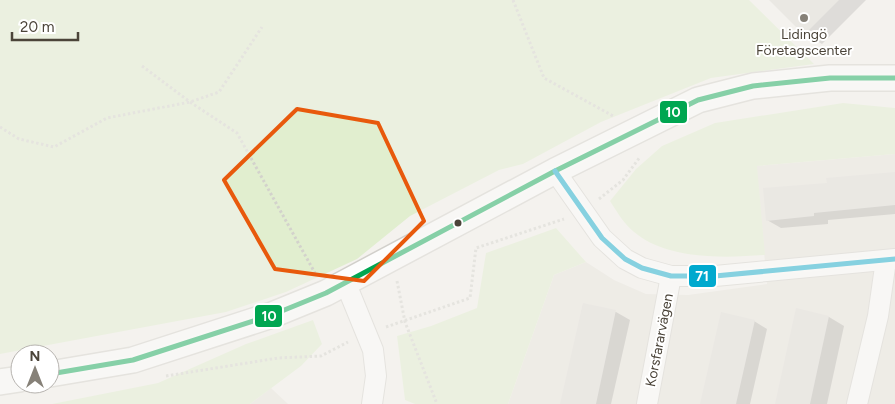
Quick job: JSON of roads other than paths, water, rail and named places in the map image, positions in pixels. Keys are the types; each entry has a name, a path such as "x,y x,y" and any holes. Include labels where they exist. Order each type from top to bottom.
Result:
{"street":[{"path":"60,372 133,360 272,315 336,289 555,171 698,100 753,86 830,78 895,78"},
{"name":"Korsfararvägen","path":"555,171 602,238 624,259 642,268 671,276 715,276 890,259 857,404"},
{"name":"Korsfararvägen","path":"647,404 671,276"},
{"path":"336,289 373,350 376,376 372,404"}],"place":[{"name":"Lidingö Företagscenter","path":"804,18"}]}
